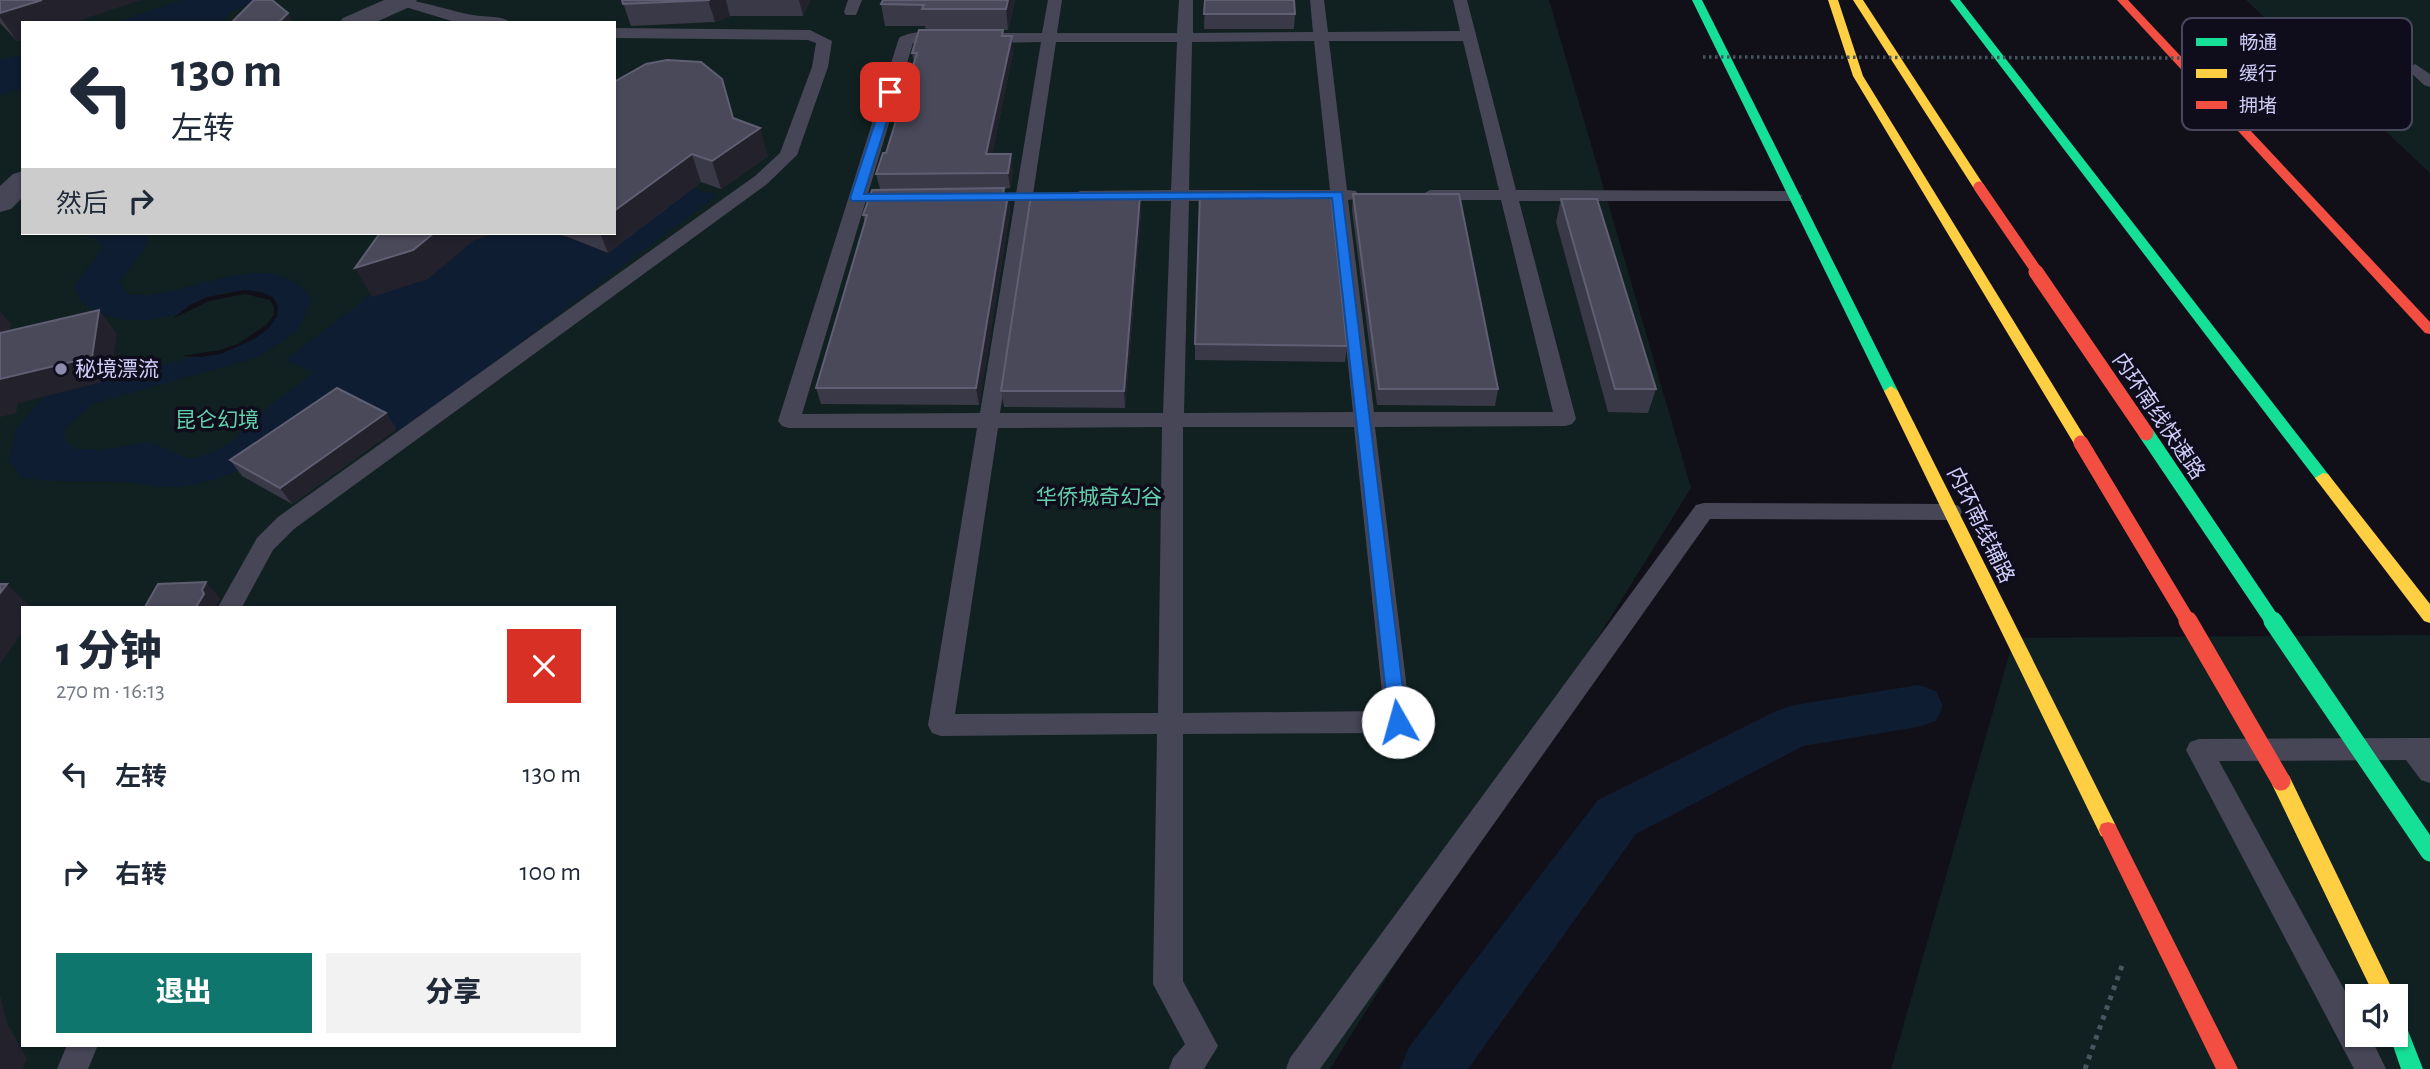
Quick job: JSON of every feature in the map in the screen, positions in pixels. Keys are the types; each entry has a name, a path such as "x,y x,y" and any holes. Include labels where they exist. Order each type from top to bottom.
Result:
{"main road":[{"name":"内环南线辅路","path":"1697,0 2227,1069"},
{"path":"1833,0 1858,76 2267,753 2379,984"},
{"name":"内环南线快速路","path":"1858,0 1979,187 2430,852"},
{"path":"1955,0 2430,616"},
{"path":"2122,0 2182,64"},
{"path":"2243,130 2430,330"},
{"path":"2191,997 2239,1069"},
{"path":"2404,1047 2412,1069"}],"street":[{"path":"357,21 405,1"}],"lane":[{"path":"1055,0 987,420 942,725 1398,722 1317,0"},
{"path":"1184,1069 1203,1046 1168,984 1173,420 1186,0"},
{"path":"1460,0 1565,419 789,421 864,198 907,38 1469,36"},
{"path":"405,1 455,18 484,21"},
{"path":"231,606 265,544 286,523 761,180 788,155 820,67 824,41 810,35 616,33"},
{"path":"2415,69 2430,82"},
{"path":"1063,197 1180,194 1364,195"},
{"path":"1417,195 1794,196"},
{"path":"1301,1069 1703,511 1951,512"},
{"path":"2371,1069 2199,750 2422,749 2430,772"},
{"path":"72,1069 82,1047"}],"path":[{"path":"1703,57 2182,58"},
{"path":"2085,1069 2145,903"}],"green space":[{"name":"华侨城奇幻谷","path":"0,0 1549,0 1691,488 1330,1069 0,1069"},
{"path":"2246,0 2430,0 2430,173 2384,130 2412,130 2412,18 2265,18"},
{"path":"2430,635 2430,1069 1891,1069 2014,638"}],"water":[{"path":"181,0 258,0 231,12 224,21 121,21"},
{"path":"21,55 21,89 0,95 0,60"},
{"path":"693,188 718,195 401,432 347,404 287,443 243,467 198,484 176,487 34,479 22,477 9,460 15,430 44,397 193,357 221,354 269,328 278,306 261,292 227,292 207,297 176,315 148,320 125,320 102,315 81,302 74,286 102,249 98,239 84,235 148,235 145,247 120,281 128,294 152,295 217,279 260,273 280,276 297,284 312,300 298,330 259,357 92,404 65,429 65,441 77,449 100,450 149,442 189,459 213,453 234,440 247,423 315,372 285,360 358,305 381,283 428,279 473,241 489,235 560,235 578,239 608,253"}],"pier":[{"path":"245,290 273,297 278,306 277,316 269,328 256,338 221,354 182,356 238,344 266,325 274,315 270,300 245,294 209,301 172,319 190,305 207,297"}],"building":[{"path":"0,0 42,0 0,13"},
{"path":"254,0 272,0 288,13 280,21 233,21"},
{"path":"622,0 710,0 623,4"},
{"path":"883,0 1008,0 1006,9 922,9 924,5 881,4"},
{"path":"1205,0 1294,0 1295,14 1204,14"},
{"path":"919,30 1003,30 1002,36 1012,36 986,154 1011,154 1008,173 876,174 883,153 886,153 917,53 912,53"},
{"path":"667,60 701,62 722,79 733,118 760,128 712,161 692,154 616,210 616,81 646,64"},
{"path":"1004,188 1003,195 1008,195 976,388 816,388 872,190"},
{"path":"1353,194 1459,194 1498,389 1379,389"},
{"path":"1031,195 1140,196 1124,391 1001,391"},
{"path":"1200,195 1331,196 1347,346 1195,344"},
{"path":"1561,199 1597,199 1656,389 1615,389"},
{"path":"379,235 432,235 413,250 355,268"},
{"path":"99,310 92,357 0,379 0,333"},
{"path":"337,388 386,413 280,488 230,460"},
{"path":"206,582 202,590 204,594 197,606 146,606 158,584"},
{"path":"0,584 7,584 0,593"}],"waterway":[{"path":"1431,1069 1617,817 1794,726 1918,706"}],"traffic: fast":[{"path":"1697,0 1891,391"},
{"path":"1955,0 2323,478"},
{"path":"2146,433 2430,852"},
{"path":"2404,1047 2412,1069"}],"traffic: slow":[{"path":"1833,0 1858,76 2081,443"},
{"path":"1858,0 1979,187"},
{"path":"1891,391 2108,830"},
{"path":"2323,478 2430,616"},
{"path":"2281,781 2379,984"}],"traffic: jam":[{"path":"2122,0 2182,64"},
{"path":"2243,130 2430,330"},
{"path":"1979,187 2146,433"},
{"path":"2081,443 2267,753 2281,781"},
{"path":"2108,830 2227,1069"}],"place":[{"name":"秘境漂流","path":"61,369"}],"route":[{"path":"890,92 857,198 1338,195 1398,722"}],"park label":[{"name":"昆仑幻境","path":"217,420"}]}
